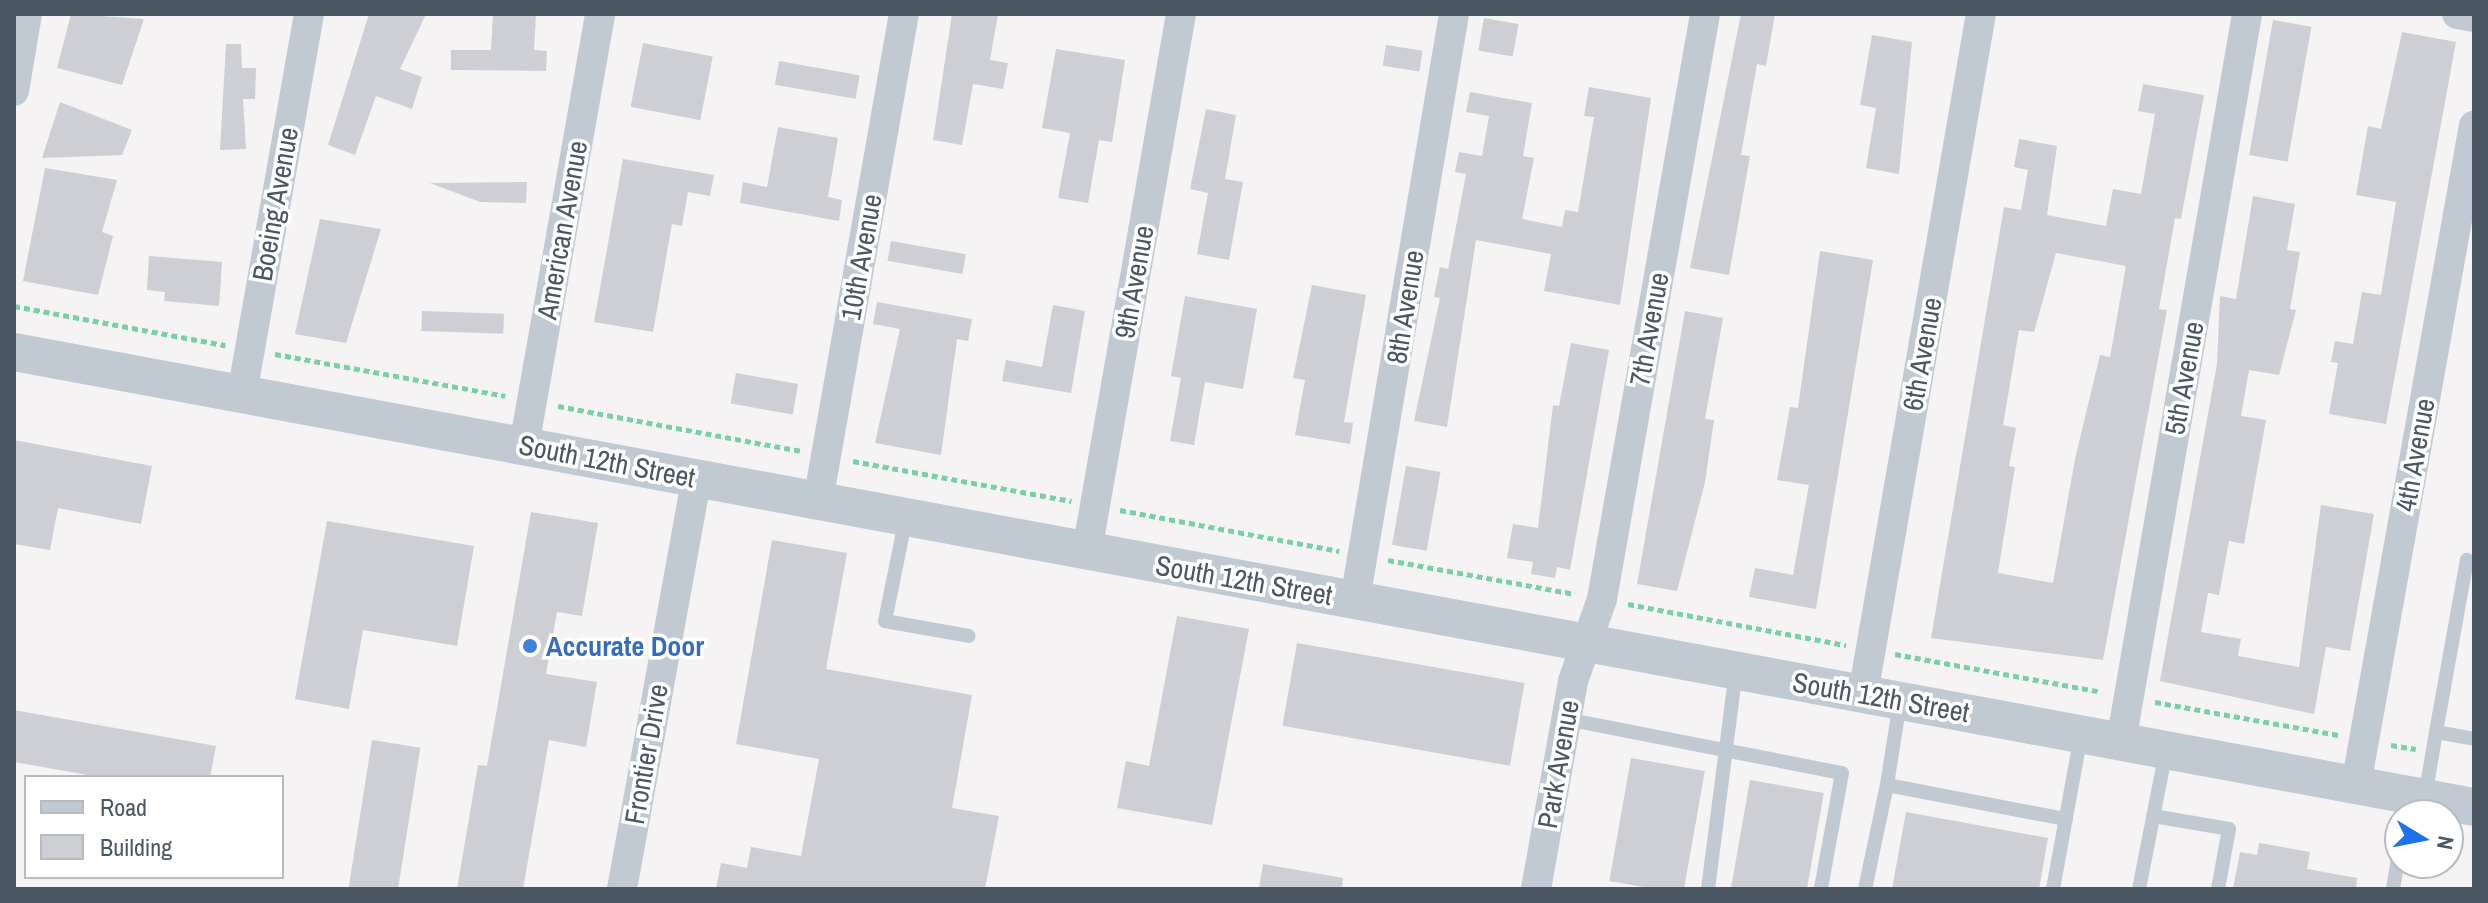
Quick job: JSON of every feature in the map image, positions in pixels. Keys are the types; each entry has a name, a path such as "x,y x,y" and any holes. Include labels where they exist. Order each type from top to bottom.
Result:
{"street":[{"path":"14,91 27,14"},
{"name":"Boeing Avenue","path":"242,394 309,14"},
{"name":"American Avenue","path":"524,446 600,14"},
{"name":"10th Avenue","path":"818,501 904,14"},
{"name":"9th Avenue","path":"1087,551 1181,14"},
{"name":"8th Avenue","path":"1355,600 1454,14"},
{"name":"7th Avenue","path":"1587,641 1602,599 1705,14"},
{"name":"6th Avenue","path":"1863,694 1981,14"},
{"name":"5th Avenue","path":"2121,742 2247,14"},
{"path":"2457,14 2474,17"},
{"name":"4th Avenue","path":"2356,785 2474,125"},
{"name":"South 12th Street","path":"14,352 2356,785 2400,799"},
{"name":"Frontier Drive","path":"622,889 697,478"},
{"name":"Park Avenue","path":"1536,889 1566,719 1587,641"}],"lane":[{"path":"906,517 885,621 969,636"},
{"path":"2415,799 2433,753 2467,560"},
{"path":"1708,889 1728,775 1725,751 1736,671"},
{"path":"1865,889 1901,701"},
{"path":"1566,719 1842,773 1821,889"},
{"path":"2436,732 2474,739"},
{"path":"2053,889 2081,734"},
{"path":"2139,889 2166,750"},
{"path":"1887,785 2066,819"},
{"path":"2153,816 2229,829 2218,889"}],"path":[{"path":"14,306 2433,753"}],"building":[{"path":"71,14 144,19 122,85 57,68"},
{"path":"369,14 426,14 400,69 422,77 412,109 376,96 355,155 328,145"},
{"path":"493,14 536,14 534,50 547,51 546,71 451,70 451,50 491,50"},
{"path":"952,14 998,14 990,60 1008,63 1003,89 973,84 962,145 933,140"},
{"path":"1741,14 1775,14 1766,66 1757,64 1741,155 1750,156 1729,275 1690,268"},
{"path":"1484,18 1518,24 1513,57 1478,50"},
{"path":"2273,20 2311,27 2288,162 2249,155"},
{"path":"2402,32 2456,42 2386,424 2329,414 2338,363 2331,362 2335,341 2353,344 2362,292 2381,295 2396,202 2356,195 2368,126 2381,129"},
{"path":"1872,35 1912,42 1899,174 1866,168 1876,108 1860,105"},
{"path":"643,43 713,57 700,120 631,107"},
{"path":"226,44 241,44 242,68 256,68 255,99 243,99 246,149 220,150"},
{"path":"1386,45 1423,51 1419,72 1383,66"},
{"path":"1056,49 1125,60 1112,142 1099,140 1088,203 1058,198 1070,133 1042,128"},
{"path":"779,61 860,75 856,99 775,85"},
{"path":"2143,84 2204,95 2181,219 2175,218 2159,309 2167,310 2103,660 1931,638 2004,207 2021,210 2028,170 2014,167 2019,139 2057,146 2047,215 2106,226 2113,189 2141,194 2155,114 2138,111","holes":["2056,253 2126,266 2110,357 2100,355 2075,459 2053,583 1998,573 2015,467 2009,466 2016,428 2003,425 2019,330 2034,332"]},
{"path":"1589,87 1651,98 1620,305 1544,291 1551,254 1476,240 1447,427 1414,421 1440,298 1434,297 1440,267 1448,269 1466,174 1455,172 1459,152 1482,156 1489,116 1466,112 1470,92 1532,103 1523,156 1534,158 1522,219 1562,227 1565,210 1578,212 1594,117 1584,116"},
{"path":"60,102 132,130 122,155 42,158"},
{"path":"1206,109 1236,115 1225,179 1243,182 1229,260 1197,254 1208,193 1190,189"},
{"path":"778,127 838,138 828,197 842,200 839,221 740,203 743,182 767,187"},
{"path":"623,159 714,175 710,196 688,192 682,226 672,224 653,332 594,322"},
{"path":"45,168 117,180 102,232 113,236 98,295 23,281"},
{"path":"527,182 526,203 480,202 430,183"},
{"path":"2253,196 2295,204 2287,250 2300,252 2290,309 2296,310 2279,375 2249,370 2241,416 2266,420 2244,544 2229,541 2219,595 2208,593 2201,632 2241,639 2238,656 2299,667 2321,505 2374,514 2350,651 2326,647 2314,714 2160,681 2217,364 2220,296 2236,299"},
{"path":"320,219 381,229 346,343 295,334"},
{"path":"891,241 966,254 962,274 888,261"},
{"path":"1820,251 1873,260 1816,609 1749,597 1755,568 1793,575 1809,485 1777,480 1790,407 1798,408"},
{"path":"149,256 222,262 219,306 164,301 165,292 147,290"},
{"path":"1312,285 1366,295 1344,422 1353,423 1350,444 1295,435 1305,380 1293,378"},
{"path":"1185,296 1257,309 1243,389 1205,382 1194,445 1170,441 1181,378 1171,376"},
{"path":"877,302 972,319 968,341 957,339 941,455 875,443 900,329 873,324"},
{"path":"1053,305 1085,311 1071,393 1002,381 1006,360 1042,367"},
{"path":"422,311 504,314 503,334 421,331"},
{"path":"1685,311 1723,318 1705,419 1714,420 1705,482 1677,591 1637,584"},
{"path":"1571,343 1609,350 1570,570 1557,567 1555,578 1531,574 1533,562 1507,558 1513,524 1538,528 1553,405 1559,406"},
{"path":"736,373 798,384 793,414 731,404"},
{"path":"14,440 152,466 141,524 58,508 50,550 14,544"},
{"path":"1406,466 1440,472 1427,551 1392,545"},
{"path":"531,512 598,523 582,616 557,612 546,674 597,682 586,747 549,740 523,889 457,889 478,765 487,766"},
{"path":"327,521 474,546 457,646 363,630 349,709 295,699"},
{"path":"772,540 847,553 826,669 972,695 952,808 999,816 985,889 716,889 721,863 747,868 751,847 801,856 819,759 736,744"},
{"path":"1177,616 1249,629 1212,825 1117,808 1126,761 1149,766"},
{"path":"1297,643 1524,683 1510,766 1282,726"},
{"path":"14,710 216,746 210,775 88,775 14,762"},
{"path":"372,740 420,748 398,889 348,889"},
{"path":"1631,758 1705,771 1684,889 1654,889 1609,881"},
{"path":"1750,780 1824,793 1807,889 1731,889"},
{"path":"1906,812 2048,838 2039,889 1892,889"},
{"path":"2259,843 2310,852 2307,869 2357,878 2356,889 2233,889 2240,852 2257,855"},
{"path":"1263,864 1343,878 1342,889 1259,889"}],"place":[{"name":"Accurate Door","path":"530,646"}]}
